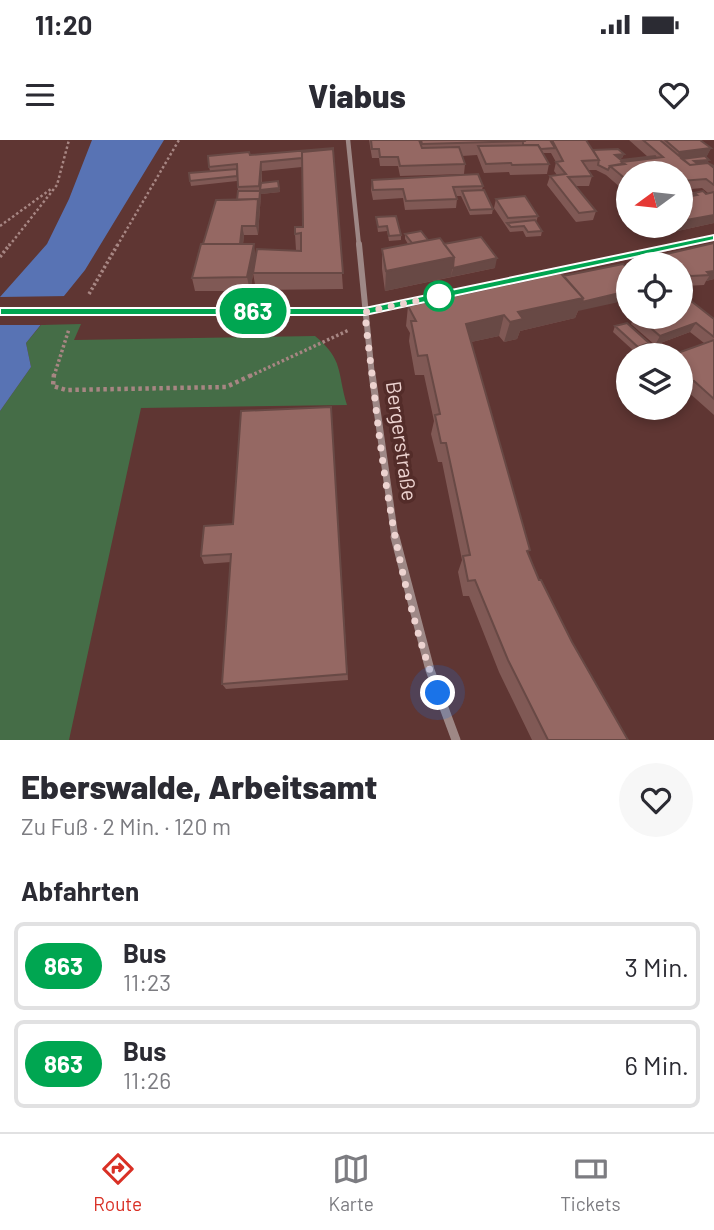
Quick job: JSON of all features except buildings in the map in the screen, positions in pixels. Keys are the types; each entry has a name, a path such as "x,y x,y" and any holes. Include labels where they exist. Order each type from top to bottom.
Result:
{"street":[{"name":"Bergerstraße","path":"348,140 376,414 396,540 429,670 456,740"},
{"path":"0,311 365,312 714,237"}],"path":[{"path":"0,257 57,185 69,140"},
{"path":"0,226 57,185"}],"green space":[{"path":"81,324 74,340 315,336 335,360 347,405 141,408 69,740 0,740 0,411 31,367 26,343 41,325"}],"water":[{"path":"92,140 164,140 85,270 26,343 31,367 0,411 0,297 47,244 69,199"}],"pier":[{"path":"69,296 45,325 0,325 0,297"}],"bus line":[{"name":"863","path":"0,311 365,312 714,238"}],"route":[{"path":"438,693 429,670 396,540 376,414 365,312 441,295 439,296"}]}
